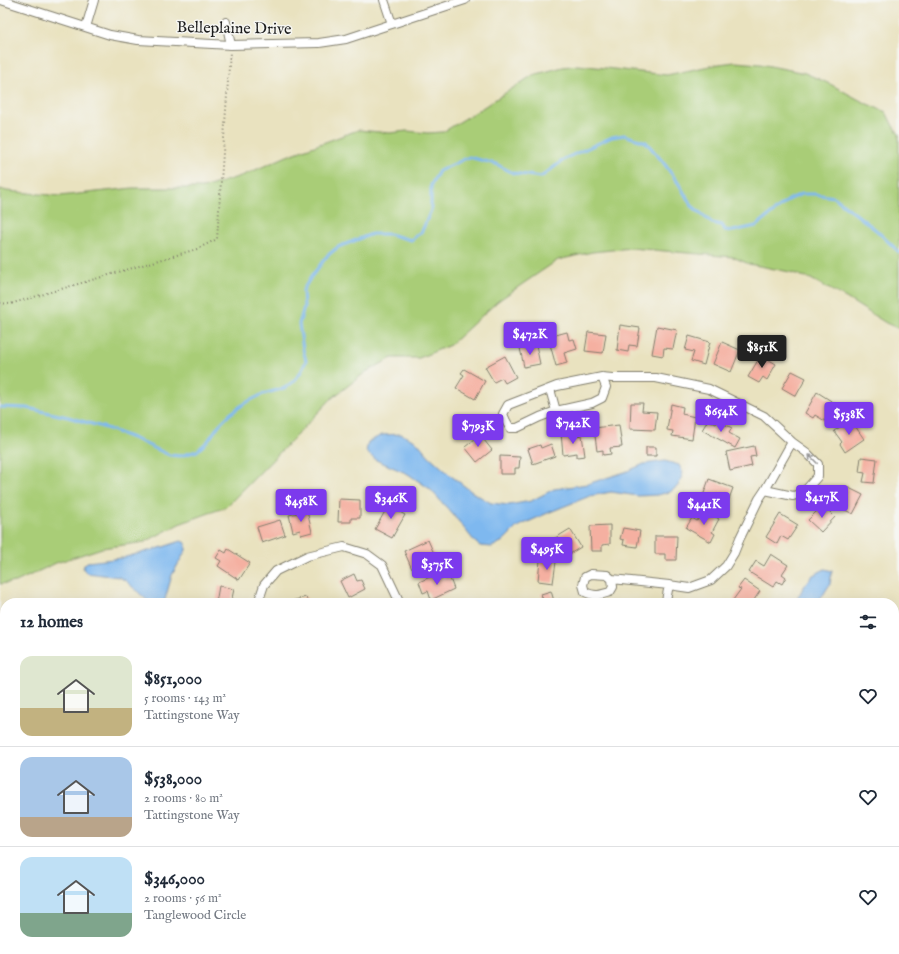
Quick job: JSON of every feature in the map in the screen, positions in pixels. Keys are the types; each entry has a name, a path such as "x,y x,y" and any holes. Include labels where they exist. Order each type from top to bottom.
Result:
{"street":[{"name":"Belleplaine Drive","path":"1,0 110,35 138,40 231,44 319,44 346,39 465,0"},
{"path":"86,27 94,0"},
{"path":"384,0 392,24"},
{"path":"226,22 231,44"},
{"path":"602,377 606,387 602,398 592,403 556,411 517,428 510,428 503,414 508,405 557,386 602,377 656,378 709,389 764,416 818,464 818,476 804,493 793,496 765,490"},
{"path":"550,389 556,411"},
{"path":"612,579 689,588 711,580 726,566 734,553 758,498 765,490 792,442"},
{"path":"260,598 264,585 276,571 307,556 344,547 367,554 382,565 398,598"},
{"path":"666,598 669,585"}],"path":[{"path":"0,303 10,304 197,249 217,239 231,44"}],"green space":[{"path":"735,62 760,64 805,73 886,112 899,134 899,329 886,323 846,298 811,279 790,272 749,264 733,257 631,248 592,252 558,260 498,301 450,345 419,358 392,358 366,372 332,398 226,507 179,524 145,542 102,548 56,563 16,582 0,584 0,189 60,196 133,188 203,188 244,175 287,156 358,130 390,133 407,131 428,133 443,132 533,75 563,67 578,65 667,75"}],"water":[{"path":"401,434 417,442 429,456 450,475 472,492 491,503 509,505 531,501 554,489 587,484 625,472 644,464 665,461 679,465 683,473 678,486 670,492 657,495 638,496 611,492 590,496 517,527 503,541 492,547 480,546 430,489 408,474 376,460 366,452 368,442 382,435"},
{"path":"181,541 186,543 186,550 172,575 165,598 145,598 126,581 119,577 87,573 83,569 87,562 122,558"},
{"path":"825,569 832,571 830,584 821,598 798,598 803,588 813,575"}],"building":[{"path":"620,325 640,328 637,346 629,345 628,352 617,350"},
{"path":"657,326 677,330 673,349 664,348 663,356 652,354"},
{"path":"567,332 569,340 574,339 577,349 564,353 567,363 556,366 548,337"},
{"path":"588,332 606,334 603,353 585,351"},
{"path":"689,336 710,342 704,365 691,361 694,352 685,350"},
{"path":"722,342 740,350 731,372 713,364"},
{"path":"536,345 540,364 524,367 520,348"},
{"path":"761,355 776,364 767,380 763,377 759,383 748,377"},
{"path":"505,356 516,377 505,383 502,378 494,382 485,367"},
{"path":"464,369 485,381 475,399 456,388 464,375 461,373"},
{"path":"792,371 806,378 796,396 782,388"},
{"path":"817,392 836,404 825,421 815,415 813,418 805,413"},
{"path":"631,403 643,403 642,411 657,412 655,430 630,429"},
{"path":"671,404 683,407 682,414 695,417 692,439 672,436 673,431 667,430"},
{"path":"708,420 716,424 718,421 732,428 729,433 740,439 735,448 702,430"},
{"path":"851,420 864,439 845,452 840,444 842,442 834,431"},
{"path":"619,425 622,447 610,448 611,454 603,455 603,450 597,451 594,428"},
{"path":"570,432 570,437 582,435 585,456 577,457 577,453 563,455 561,433"},
{"path":"480,435 492,450 477,462 465,447"},
{"path":"551,444 555,456 533,464 528,449 540,445 541,448"},
{"path":"754,446 756,456 750,457 752,466 730,471 726,452"},
{"path":"646,447 656,447 656,456 646,456"},
{"path":"500,456 520,457 519,468 515,468 515,474 500,474"},
{"path":"861,457 877,459 874,483 863,482 865,473 859,472"},
{"path":"709,479 733,488 729,499 725,497 721,506 702,499"},
{"path":"845,486 863,495 853,514 835,505"},
{"path":"339,499 360,500 360,518 351,518 351,522 338,522"},
{"path":"392,499 400,503 396,510 405,515 392,538 375,529"},
{"path":"823,505 835,517 821,532 808,520"},
{"path":"704,510 719,519 712,532 715,534 711,542 686,528 692,518 697,521"},
{"path":"307,511 312,532 301,535 300,530 293,532 289,515"},
{"path":"780,514 798,525 788,540 781,536 777,544 766,537"},
{"path":"280,520 285,535 262,543 257,527"},
{"path":"610,525 610,544 602,545 602,551 591,551 590,526"},
{"path":"623,528 640,531 637,547 623,545 624,540 620,539"},
{"path":"570,529 581,547 563,558 552,540"},
{"path":"655,536 677,536 676,560 665,560 665,554 655,554"},
{"path":"428,540 436,558 412,569 404,551"},
{"path":"228,549 250,563 239,580 218,566 221,561 216,558 221,550 226,553"},
{"path":"771,554 788,565 782,574 786,577 782,584 777,581 773,587 749,572 756,561 764,566"},
{"path":"540,560 556,562 553,583 538,581"},
{"path":"439,573 442,579 449,576 454,589 435,598 430,598 428,591 423,593 419,582"},
{"path":"354,574 357,581 361,580 365,589 348,598 340,581"},
{"path":"744,580 760,591 755,598 734,598 741,589 738,588"},
{"path":"219,586 234,589 232,598 217,598"},
{"path":"551,591 553,598 542,598 541,594"}],"waterway":[{"path":"0,407 27,408 68,417 106,428 135,439 169,455 180,456 197,451 208,441 219,425 230,414 245,403 263,394 285,388 294,381 301,372 306,361 299,324 304,307 303,290 327,256 338,247 372,234 389,234 411,240 422,231 431,210 431,185 439,171 469,157 496,164 513,173 541,177 566,158 612,137 624,135 646,142 679,184 691,205 712,223 722,225 725,230 733,231 756,226 790,199 802,194 814,194 834,197 876,230 899,252"}]}
